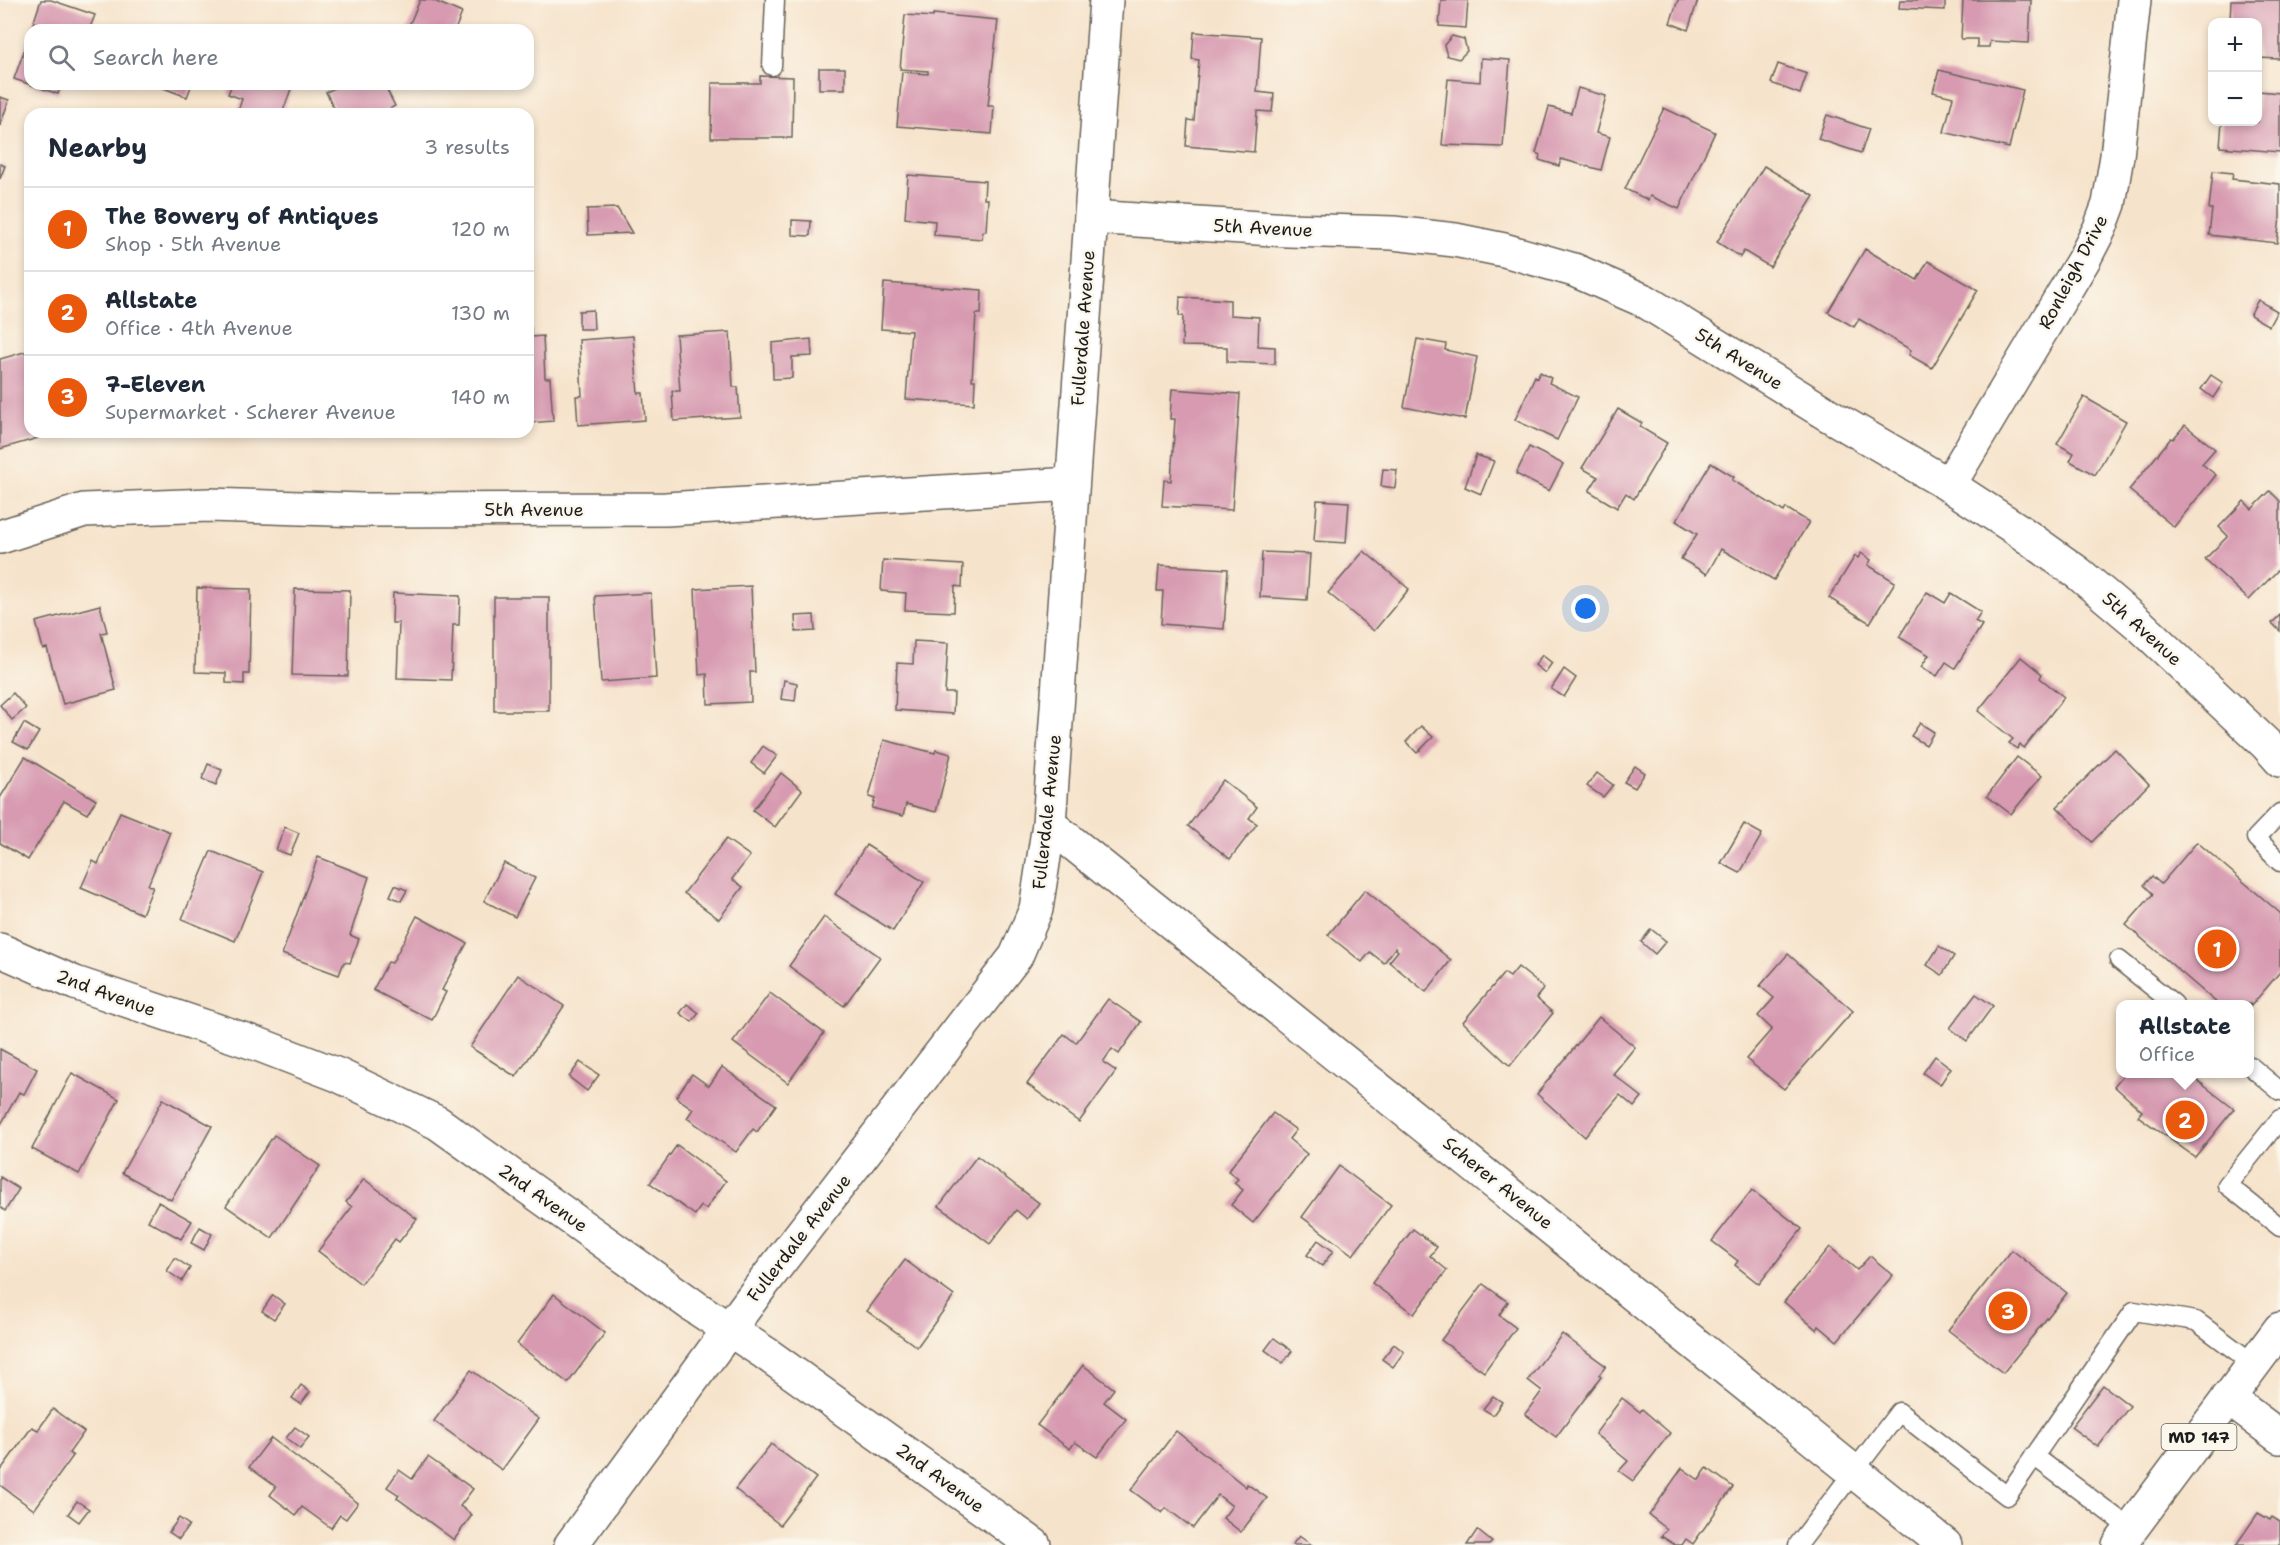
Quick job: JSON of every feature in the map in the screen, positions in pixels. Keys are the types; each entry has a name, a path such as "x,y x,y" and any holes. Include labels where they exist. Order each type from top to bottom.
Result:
{"street":[{"name":"Fullerdale Avenue","path":"571,1545 730,1328 1016,956 1036,909 1048,824 1106,0"},
{"name":"Ronleigh Drive","path":"1949,485 2084,259 2100,228 2109,204 2117,156 2134,0"},
{"name":"5th Avenue","path":"1091,217 1287,230 1393,233 1455,240 1504,250 1574,270 1645,301 1827,414 1949,485 2078,573 2141,626 2266,744 2280,760"},
{"name":"5th Avenue","path":"0,537 84,510 209,505 362,510 666,509 1072,484"},
{"name":"Scherer Avenue","path":"1048,824 1946,1545"},
{"name":"2nd Avenue","path":"0,950 75,983 260,1045 338,1075 438,1123 1034,1545"},
{"name":"MD 147","path":"2125,1537 2280,1329"},
{"path":"2228,1398 2280,1437"}],"lane":[{"path":"772,66 775,0"},
{"path":"2280,813 2256,838 2280,862"},
{"path":"2119,960 2168,1000"},
{"path":"2254,1069 2280,1091"},
{"path":"2280,1119 2227,1185 2280,1227"},
{"path":"1798,1545 1899,1412 2007,1497 2134,1311 2196,1321 2254,1364"},
{"path":"2034,1456 2125,1537"}],"building":[{"path":"41,0 51,0 95,15 91,24 33,24"},
{"path":"420,0 432,0 462,13 457,24 410,24"},
{"path":"1441,0 1468,0 1466,28 1439,26"},
{"path":"1678,0 1698,0 1688,30 1670,23"},
{"path":"1900,0 1945,0 1945,10 1899,8"},
{"path":"1963,0 2031,0 2029,43 1990,41 1989,47 1977,47 1977,39 1961,39"},
{"path":"2231,0 2280,0 2280,59 2262,58 2262,18 2230,18"},
{"path":"933,14 998,20 988,106 994,106 992,134 897,126 902,72 928,74 928,71 900,69 905,15 933,17"},
{"path":"1194,32 1261,37 1257,92 1274,94 1272,112 1257,111 1254,152 1186,146 1188,120 1194,121 1199,60 1192,59"},
{"path":"1452,36 1464,39 1467,51 1459,59 1447,56 1444,45"},
{"path":"24,51 24,82 14,79"},
{"path":"1481,58 1510,60 1503,147 1442,145 1448,79 1480,82"},
{"path":"1778,64 1807,74 1800,94 1771,83"},
{"path":"819,68 845,68 845,89 819,89"},
{"path":"1939,70 2023,90 2009,148 1944,132 1953,97 1933,92"},
{"path":"760,76 793,77 792,138 711,138 712,83 760,83"},
{"path":"1578,88 1606,96 1596,133 1610,137 1601,170 1561,159 1559,166 1539,160 1540,155 1536,153 1549,107 1571,113"},
{"path":"46,90 59,90 58,94"},
{"path":"169,90 190,90 187,97"},
{"path":"230,90 291,90 284,108 239,108 242,99 228,94"},
{"path":"330,90 387,90 395,106 391,108 334,108 326,92"},
{"path":"2262,91 2280,93 2280,152 2220,147 2222,126 2262,126"},
{"path":"0,97 9,100 0,126"},
{"path":"1664,108 1715,132 1679,209 1650,196 1648,200 1625,189"},
{"path":"1827,115 1869,129 1861,153 1818,139"},
{"path":"0,164 5,166 0,179"},
{"path":"1764,166 1814,196 1770,267 1744,251 1740,257 1717,242"},
{"path":"2213,171 2233,173 2232,179 2280,184 2277,243 2209,235"},
{"path":"908,175 985,181 984,199 988,199 986,231 983,231 982,239 934,235 935,221 905,218"},
{"path":"617,208 632,233 588,235 587,209"},
{"path":"792,220 811,221 810,236 792,235"},
{"path":"1865,249 1917,280 1928,261 1978,290 1932,368 1909,355 1911,350 1859,319 1854,327 1828,312"},
{"path":"884,283 982,290 981,314 976,314 972,380 975,380 974,404 906,399 911,331 881,329"},
{"path":"1180,297 1230,300 1230,315 1259,317 1258,346 1275,347 1275,364 1227,362 1227,347 1182,346 1183,316 1179,316"},
{"path":"2258,300 2277,311 2269,326 2250,315"},
{"path":"593,310 594,329 579,329 579,311"},
{"path":"730,332 733,387 738,387 740,417 674,421 672,391 680,391 676,335"},
{"path":"543,336 545,378 550,378 553,421 534,423 534,337"},
{"path":"633,336 638,393 643,393 645,420 578,425 576,396 582,396 579,340"},
{"path":"811,339 812,356 792,357 792,378 773,379 772,343"},
{"path":"1417,339 1446,344 1445,350 1477,357 1465,419 1404,407"},
{"path":"24,352 24,438 38,438 0,449 0,359"},
{"path":"1540,372 1551,378 1549,383 1578,397 1557,440 1515,420 1535,376 1537,378"},
{"path":"2211,375 2223,383 2213,398 2201,389"},
{"path":"1172,389 1240,394 1232,510 1162,506 1164,480 1171,481 1175,419 1170,419"},
{"path":"2084,397 2126,421 2095,475 2070,461 2074,453 2057,444"},
{"path":"1618,409 1642,423 1640,427 1667,443 1634,499 1626,493 1617,508 1589,491 1598,477 1582,468"},
{"path":"2185,425 2215,449 2202,464 2216,475 2174,527 2129,490 2171,438 2173,439"},
{"path":"1529,447 1563,464 1549,491 1516,474"},
{"path":"1476,455 1494,461 1481,494 1465,487"},
{"path":"1711,463 1734,477 1732,480 1784,512 1786,508 1809,522 1774,580 1721,549 1707,574 1681,559 1697,534 1676,521"},
{"path":"1383,469 1397,470 1395,488 1381,486"},
{"path":"2270,491 2280,501 2280,568 2249,600 2205,559 2228,536 2219,527 2244,501 2252,509"},
{"path":"1317,500 1349,502 1346,543 1314,541"},
{"path":"1364,551 1409,589 1374,631 1328,593"},
{"path":"1262,552 1310,554 1307,600 1260,597"},
{"path":"1861,553 1871,560 1868,565 1895,582 1870,623 1829,598 1855,556 1858,558"},
{"path":"883,560 963,565 962,587 955,586 954,612 905,610 906,593 881,591"},
{"path":"1159,565 1228,569 1224,629 1161,624 1163,591 1157,591"},
{"path":"751,586 755,672 750,672 751,702 708,704 707,674 699,675 695,589"},
{"path":"197,588 251,589 249,674 244,674 244,684 226,683 226,673 195,672"},
{"path":"295,589 350,590 348,676 292,675"},
{"path":"1927,592 1945,603 1951,593 1981,612 1975,621 1982,625 1955,668 1946,662 1937,676 1921,667 1929,655 1899,637"},
{"path":"393,593 460,596 459,625 453,625 451,680 397,678 399,623 392,623"},
{"path":"651,593 656,678 601,682 595,596"},
{"path":"494,597 549,597 549,711 494,711"},
{"path":"100,605 107,632 101,633 116,690 63,704 47,648 43,649 36,622"},
{"path":"814,615 815,631 796,632 795,616"},
{"path":"2280,615 2280,631 2272,623"},
{"path":"914,641 948,643 945,693 954,693 953,714 895,710 897,663 913,664"},
{"path":"1542,655 1552,663 1545,673 1535,665"},
{"path":"2021,657 2042,674 2040,678 2064,697 2024,748 2020,744 2017,749 2009,743 2013,739 1978,711"},
{"path":"1564,669 1576,678 1564,697 1551,689"},
{"path":"784,680 797,683 795,701 781,699"},
{"path":"13,693 26,708 12,720 0,705"},
{"path":"24,723 39,732 28,750 13,742"},
{"path":"1920,723 1934,732 1926,745 1911,736"},
{"path":"1421,726 1433,737 1417,753 1406,742"},
{"path":"884,740 935,753 936,750 951,754 936,812 906,804 903,816 872,808 875,799 869,797"},
{"path":"763,746 777,756 764,773 751,763"},
{"path":"2115,749 2149,784 2092,842 2057,807"},
{"path":"25,757 96,800 87,814 64,801 28,860 0,843 0,798"},
{"path":"2017,757 2042,776 2011,814 1987,796"},
{"path":"208,764 222,770 216,785 202,779"},
{"path":"1635,766 1645,773 1635,788 1624,782"},
{"path":"781,773 802,790 775,827 753,810"},
{"path":"1597,773 1613,785 1603,797 1587,786"},
{"path":"1223,780 1257,807 1249,818 1257,824 1230,859 1188,826"},
{"path":"120,812 170,832 148,885 153,887 142,914 81,888 93,861 98,864"},
{"path":"1744,824 1762,834 1740,873 1721,863"},
{"path":"285,827 299,833 290,855 276,850"},
{"path":"726,839 750,856 732,879 743,887 719,919 684,893"},
{"path":"2197,842 2280,913 2280,972 2254,1002 2254,1000 2213,1000 2126,925 2153,894 2144,885 2152,876 2161,884"},
{"path":"866,845 924,882 893,931 835,894"},
{"path":"211,851 263,872 235,941 182,919"},
{"path":"318,857 369,877 350,935 359,939 350,963 344,962 339,975 282,954"},
{"path":"504,863 535,878 515,917 484,901"},
{"path":"395,885 407,890 401,901 390,896"},
{"path":"1365,890 1451,960 1426,992 1389,962 1398,951 1395,948 1384,963 1370,952 1362,962 1328,935"},
{"path":"417,916 467,943 442,990 446,992 432,1020 373,990 388,962 392,963"},
{"path":"824,917 880,957 844,1006 789,966"},
{"path":"1651,929 1666,941 1655,954 1641,942"},
{"path":"1939,946 1954,956 1942,975 1927,965"},
{"path":"1788,954 1853,1011 1784,1089 1746,1059 1772,1029 1758,1016 1774,998 1760,986"},
{"path":"1518,967 1544,988 1536,998 1553,1013 1510,1066 1463,1022 1504,973 1510,977"},
{"path":"518,975 564,1006 516,1077 470,1047"},
{"path":"770,993 824,1033 788,1083 733,1042"},
{"path":"1976,994 1993,1006 1967,1041 1950,1028"},
{"path":"1108,999 1141,1022 1119,1054 1112,1049 1103,1062 1116,1071 1079,1122 1027,1084 1064,1034 1076,1043"},
{"path":"687,1004 699,1013 692,1022 680,1013"},
{"path":"1599,1017 1635,1047 1613,1074 1642,1097 1634,1107 1620,1095 1585,1137 1537,1094"},
{"path":"0,1049 37,1069 24,1094 19,1092 0,1126"},
{"path":"1935,1056 1951,1068 1940,1085 1923,1073"},
{"path":"580,1062 599,1075 587,1091 569,1077"},
{"path":"722,1067 776,1105 757,1132 753,1129 736,1152 687,1118 693,1109 676,1097 692,1074 709,1086"},
{"path":"72,1073 119,1099 79,1174 32,1149"},
{"path":"2121,1078 2194,1078 2234,1109 2195,1157 2138,1116 2142,1111 2114,1086"},
{"path":"163,1099 212,1126 171,1200 122,1173"},
{"path":"1273,1113 1296,1130 1289,1139 1307,1154 1253,1223 1231,1205 1243,1190 1234,1183 1238,1179 1228,1171"},
{"path":"274,1135 320,1166 272,1238 226,1206"},
{"path":"677,1145 726,1181 706,1209 701,1206 695,1215 650,1183"},
{"path":"977,1156 1039,1203 1027,1219 1016,1210 990,1244 939,1206"},
{"path":"1339,1166 1391,1205 1353,1255 1302,1217"},
{"path":"0,1177 19,1189 5,1211 0,1207"},
{"path":"364,1179 417,1219 399,1242 395,1239 361,1284 318,1251 352,1207 346,1202"},
{"path":"1752,1190 1802,1229 1759,1284 1735,1265 1738,1261 1712,1241"},
{"path":"158,1202 192,1221 181,1239 148,1221"},
{"path":"200,1227 212,1234 204,1250 191,1243"},
{"path":"1413,1229 1437,1247 1430,1256 1447,1270 1414,1314 1372,1283"},
{"path":"1318,1240 1333,1251 1322,1266 1307,1255"},
{"path":"1830,1247 1857,1270 1870,1256 1893,1275 1837,1341 1819,1326 1817,1330 1784,1302"},
{"path":"2012,1250 2067,1293 2003,1373 1948,1330"},
{"path":"175,1258 190,1268 182,1281 167,1271"},
{"path":"905,1260 954,1296 917,1347 867,1311"},
{"path":"1483,1284 1508,1302 1499,1315 1516,1328 1484,1372 1441,1340"},
{"path":"554,1294 605,1333 568,1383 517,1344"},
{"path":"273,1295 285,1304 274,1319 262,1311"},
{"path":"1562,1334 1606,1366 1599,1375 1601,1377 1556,1437 1525,1414 1542,1391 1528,1380"},
{"path":"1274,1338 1292,1351 1283,1363 1265,1350"},
{"path":"1394,1344 1404,1352 1393,1367 1382,1359"},
{"path":"1083,1365 1114,1389 1104,1402 1126,1419 1097,1457 1075,1442 1070,1449 1037,1425"},
{"path":"471,1370 539,1419 502,1470 434,1421"},
{"path":"301,1385 310,1392 301,1404 292,1398"},
{"path":"2103,1385 2130,1406 2098,1447 2071,1427"},
{"path":"1493,1396 1502,1402 1493,1415 1483,1409"},
{"path":"1622,1398 1640,1412 1642,1409 1670,1433 1633,1481 1619,1471 1628,1461 1595,1434"},
{"path":"53,1409 84,1432 69,1453 73,1456 34,1510 0,1485 0,1471 32,1427 38,1430"},
{"path":"295,1427 309,1437 300,1449 286,1438"},
{"path":"1176,1431 1246,1487 1247,1484 1267,1498 1241,1532 1223,1518 1232,1506 1218,1495 1193,1528 1166,1508 1162,1513 1131,1490"},
{"path":"271,1438 358,1503 346,1519 340,1515 331,1528 302,1507 296,1515 270,1495 276,1487 249,1467"},
{"path":"771,1444 816,1478 780,1525 735,1489"},
{"path":"428,1457 473,1489 460,1506 472,1515 454,1540 397,1498 399,1495 387,1487 399,1470 412,1479"},
{"path":"1682,1468 1699,1480 1707,1468 1733,1487 1693,1544 1686,1539 1682,1545 1675,1545 1661,1536 1667,1529 1649,1515"},
{"path":"77,1501 89,1509 79,1522 68,1514"},
{"path":"2258,1513 2270,1520 2272,1517 2280,1522 2280,1545 2236,1545"},
{"path":"179,1518 189,1525 179,1539 169,1532"},
{"path":"1477,1530 1492,1542 1489,1545 1467,1545"},
{"path":"1299,1536 1312,1545 1292,1545"}],"place":[{"name":"The Bowery of Antiques","path":"2217,949"},
{"name":"Allstate","path":"2185,1120"},
{"name":"7-Eleven","path":"2008,1311"}]}
